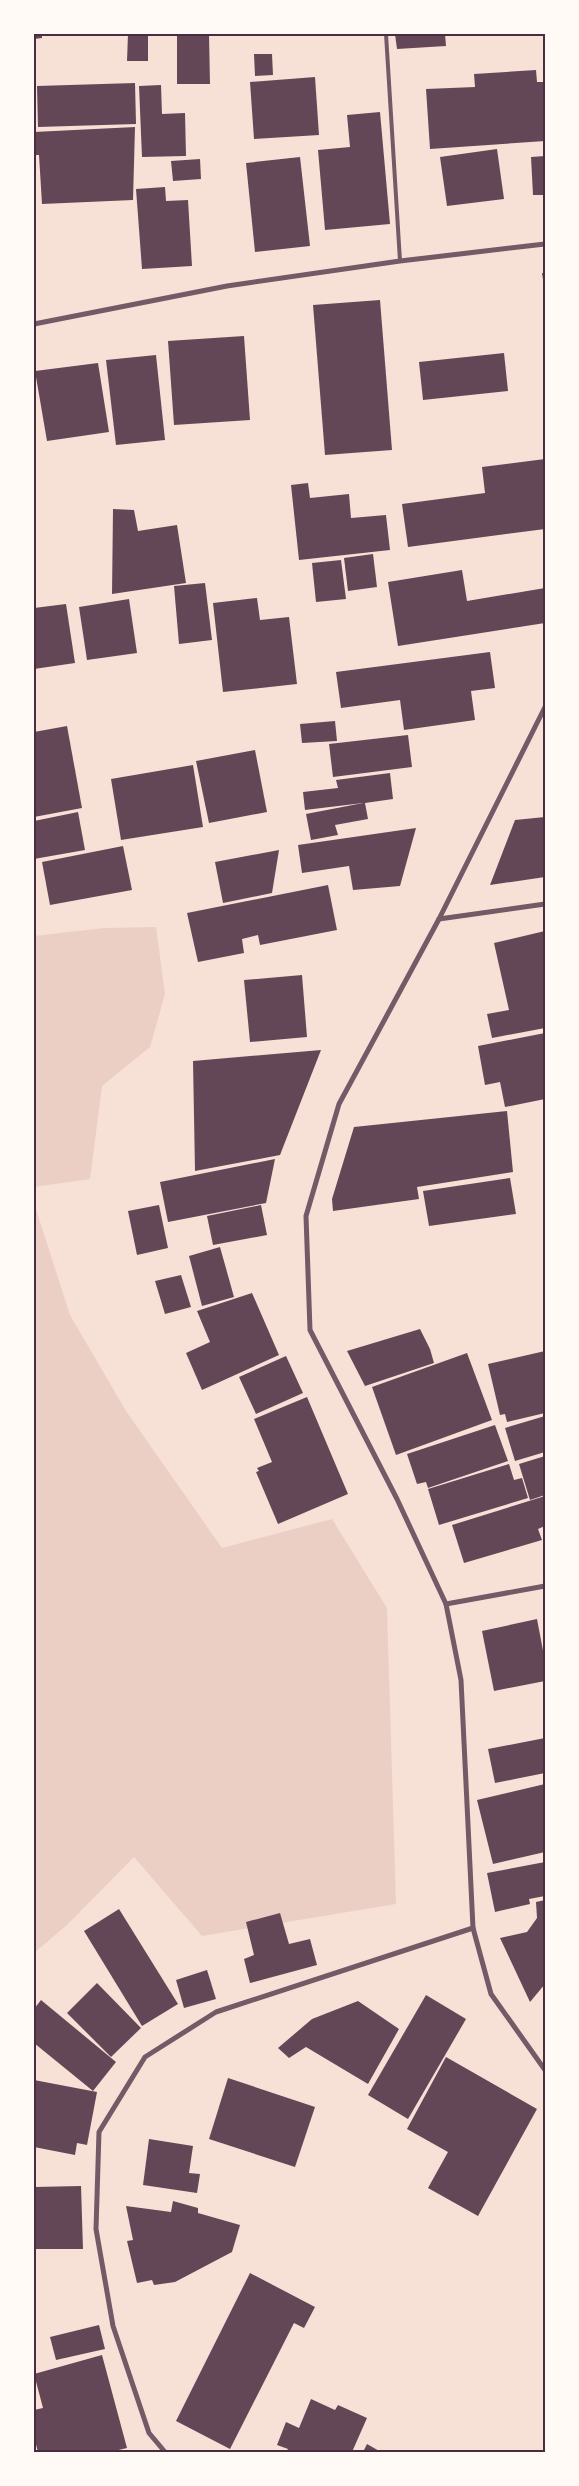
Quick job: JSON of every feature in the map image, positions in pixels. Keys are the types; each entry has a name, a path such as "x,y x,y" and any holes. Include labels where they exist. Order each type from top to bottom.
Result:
{"street":[{"path":"34,324 227,286 400,261 545,244"},
{"path":"545,708 439,919 339,1104 306,1216 310,1330 397,1499 446,1604 461,1680 473,1928 491,1994 545,2070"},
{"path":"439,919 545,904"},
{"path":"446,1604 545,1586"},
{"path":"165,2452 149,2432 113,2326 96,2229 99,2132 145,2057 216,2012 473,1928"}],"lane":[{"path":"386,34 400,261"}],"shaded area":[{"path":"156,927 165,994 150,1047 102,1086 90,1179 34,1187 34,936 104,928"},
{"path":"34,1203 70,1315 126,1411 222,1548 332,1519 387,1608 396,1904 202,1936 134,1857 67,1925 34,1953"}],"building":[{"path":"34,34 42,34 42,38 34,39"},
{"path":"128,34 148,34 148,61 127,61"},
{"path":"177,34 209,34 210,84 177,84"},
{"path":"395,34 445,34 446,46 397,49"},
{"path":"254,54 272,54 273,75 255,76"},
{"path":"536,70 537,82 545,82 545,141 430,149 426,89 475,87 474,74"},
{"path":"315,77 319,135 254,139 250,82"},
{"path":"135,83 136,124 38,127 37,86"},
{"path":"161,85 162,114 185,113 186,156 142,157 139,86"},
{"path":"380,112 390,224 325,230 318,150 350,147 347,115"},
{"path":"135,127 133,200 42,204 39,155 34,155 34,132"},
{"path":"497,149 504,199 447,206 440,157"},
{"path":"545,156 545,195 533,195 531,157"},
{"path":"300,157 310,246 255,252 246,163"},
{"path":"200,159 201,179 173,181 171,161"},
{"path":"165,187 166,201 188,200 192,266 142,269 136,189"},
{"path":"542,273 545,273 545,286 544,286"},
{"path":"380,300 392,450 325,455 313,305"},
{"path":"244,336 250,420 174,425 168,341"},
{"path":"504,353 508,391 423,400 419,362"},
{"path":"156,355 165,440 116,445 106,360"},
{"path":"98,363 109,432 47,441 35,371"},
{"path":"545,459 545,529 408,547 402,504 485,493 482,467"},
{"path":"308,483 310,498 349,494 351,518 386,515 390,550 299,560 291,485"},
{"path":"113,509 134,510 138,531 177,525 186,583 112,594"},
{"path":"373,554 377,587 348,591 344,558"},
{"path":"341,560 346,599 316,602 312,563"},
{"path":"462,570 467,601 545,588 545,623 398,646 388,582"},
{"path":"205,583 212,640 179,644 174,586"},
{"path":"257,598 260,620 289,617 297,684 223,692 213,603"},
{"path":"129,599 137,653 87,660 79,607"},
{"path":"66,604 75,663 34,669 34,608"},
{"path":"490,652 495,688 471,691 475,720 404,730 400,700 341,708 336,672"},
{"path":"335,721 337,741 302,743 300,724"},
{"path":"67,726 82,808 34,817 34,732"},
{"path":"408,735 412,767 333,777 329,744"},
{"path":"255,750 267,812 209,823 196,761"},
{"path":"193,765 203,827 121,840 111,779"},
{"path":"390,773 393,799 365,803 368,819 335,825 338,835 311,840 306,814 363,803 305,810 303,792 338,788 336,780"},
{"path":"78,812 85,850 34,859 34,821"},
{"path":"545,817 545,877 490,885 515,820"},
{"path":"416,828 400,886 353,890 349,866 302,873 298,845"},
{"path":"123,846 132,890 50,905 42,862"},
{"path":"279,850 272,893 223,903 215,862"},
{"path":"328,885 337,930 260,945 258,935 242,939 244,953 198,962 187,913"},
{"path":"545,931 545,1028 492,1038 487,1014 509,1010 494,943"},
{"path":"302,975 307,1037 250,1042 244,980"},
{"path":"545,1033 545,1099 505,1107 500,1082 485,1085 478,1046"},
{"path":"321,1050 280,1155 195,1171 193,1061"},
{"path":"507,1111 513,1172 417,1187 419,1199 333,1211 332,1199 354,1127"},
{"path":"275,1159 266,1203 168,1222 160,1182"},
{"path":"510,1178 516,1214 429,1226 423,1191"},
{"path":"159,1205 168,1248 137,1255 128,1211"},
{"path":"261,1205 267,1235 213,1245 207,1216"},
{"path":"220,1247 234,1297 202,1306 189,1256"},
{"path":"181,1275 191,1307 165,1314 155,1281"},
{"path":"252,1293 279,1355 202,1390 186,1353 210,1342 197,1311"},
{"path":"420,1329 430,1349 434,1363 365,1386 347,1351"},
{"path":"545,1351 545,1413 507,1422 505,1414 500,1415 488,1364"},
{"path":"467,1353 492,1420 396,1455 372,1387"},
{"path":"286,1356 303,1393 256,1414 239,1377"},
{"path":"307,1397 348,1494 278,1524 256,1472 259,1471 257,1468 272,1462 254,1419"},
{"path":"545,1416 545,1452 515,1461 505,1428"},
{"path":"495,1425 508,1461 428,1488 426,1482 417,1484 407,1454"},
{"path":"545,1456 545,1495 530,1500 519,1464"},
{"path":"509,1464 514,1480 522,1478 528,1498 439,1525 428,1489"},
{"path":"545,1496 545,1526 538,1529 542,1540 464,1563 452,1525"},
{"path":"537,1619 545,1661 545,1681 494,1691 482,1631"},
{"path":"545,1738 545,1773 495,1783 488,1749"},
{"path":"545,1784 545,1852 493,1864 477,1800"},
{"path":"545,1862 545,1896 529,1899 530,1904 495,1912 487,1873"},
{"path":"545,1900 545,1984 530,2002 500,1938 527,1932 537,1918 536,1902"},
{"path":"119,1909 178,2004 142,2026 84,1931"},
{"path":"280,1913 289,1944 310,1939 317,1965 250,1983 244,1959 254,1955 246,1922"},
{"path":"207,1970 216,1999 184,2008 176,1980"},
{"path":"97,1983 141,2028 111,2057 67,2013"},
{"path":"426,1995 466,2019 408,2119 368,2095"},
{"path":"41,2000 116,2062 93,2091 34,2043 34,2009"},
{"path":"358,2001 399,2029 368,2084 306,2047 289,2058 278,2048 312,2019"},
{"path":"446,2057 537,2109 478,2216 428,2188 448,2152 407,2129"},
{"path":"228,2078 315,2107 295,2167 209,2139"},
{"path":"34,2080 97,2092 87,2145 77,2143 75,2155 34,2147"},
{"path":"149,2139 193,2146 189,2173 200,2174 197,2193 143,2185"},
{"path":"81,2186 83,2249 34,2249 34,2187"},
{"path":"173,2201 198,2208 198,2213 240,2225 232,2252 175,2282 154,2285 152,2280 137,2283 127,2241 133,2240 126,2206 171,2212"},
{"path":"250,2273 315,2307 304,2328 294,2323 230,2449 176,2421"},
{"path":"99,2325 105,2349 56,2360 50,2337"},
{"path":"102,2355 127,2448 110,2452 38,2452 34,2437 34,2410 43,2408 34,2374"},
{"path":"311,2399 335,2410 338,2405 367,2418 352,2452 286,2452 288,2449 277,2445 286,2422 299,2428"},
{"path":"367,2444 381,2452 363,2452"}]}
